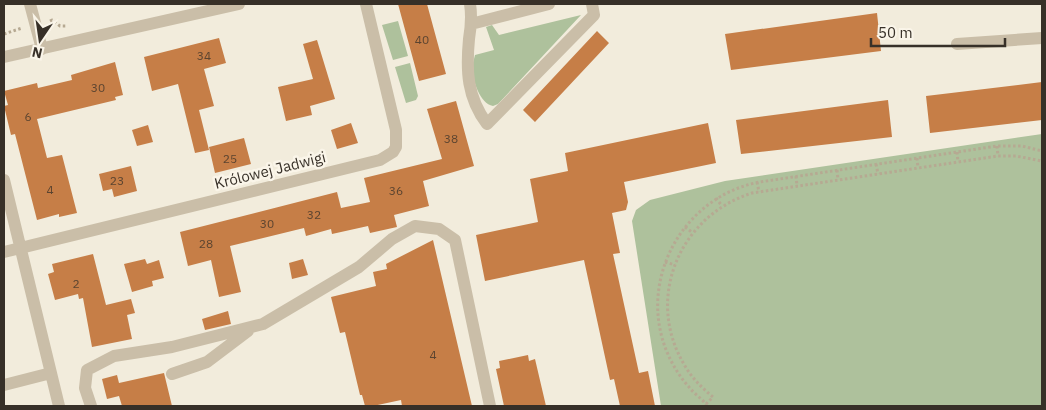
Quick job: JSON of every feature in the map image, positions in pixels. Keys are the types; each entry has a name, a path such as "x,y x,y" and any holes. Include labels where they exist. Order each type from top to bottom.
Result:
{"street":[{"path":"30,4 42,49"},
{"path":"4,57 208,7 238,4"},
{"name":"Królowej Jadwigi","path":"4,252 380,160 387,156 396,147 396,130 366,4"},
{"path":"470,4 472,13 468,53 468,84 477,111 487,124 594,15 592,4"},
{"path":"471,24 549,4"},
{"path":"957,44 1042,38"},
{"path":"4,180 59,406"},
{"path":"90,406 86,388 86,370 114,356 172,348 263,324 359,267 392,239 415,226 438,229 455,240 490,406"},
{"path":"172,374 207,362 254,326"},
{"path":"4,385 51,372"}],"path":[{"path":"36,24 52,20 60,26 75,27"},
{"path":"997,146 998,156"},
{"path":"1037,160 1041,151 1022,146 997,146 757,182 740,186 716,198 696,214 685,226 665,262 658,302 659,323 663,340 674,368 688,387 707,405 713,396 688,371 672,337 668,318 669,286 674,265 685,245 701,223 722,206 741,197 759,192 998,156 1016,156 1042,162"},
{"path":"957,152 958,162"},
{"path":"917,158 918,168"},
{"path":"876,164 878,174"},
{"path":"837,170 838,180"},
{"path":"796,176 797,186"},
{"path":"757,182 759,192"},
{"path":"716,198 722,206"},
{"path":"685,226 693,233"},
{"path":"665,262 674,265"},
{"path":"658,302 668,302"},
{"path":"663,340 672,337"},
{"path":"681,377 688,371"}],"green space":[{"path":"581,15 498,104 493,106 484,101 475,84 472,67 475,55 494,50 486,27 492,25 499,35"},
{"path":"398,21 408,56 393,60 382,25"},
{"path":"410,63 418,96 416,100 406,103 395,67"},
{"path":"1042,134 1042,406 661,406 632,221 636,210 650,200 725,181"}],"building":[{"path":"398,4 427,4 446,74 419,81"},
{"path":"877,13 881,51 731,70 725,34"},
{"path":"597,31 609,43 535,122 523,110"},
{"path":"219,38 226,63 204,69 214,106 199,110 209,150 195,153 178,84 152,91 144,57"},
{"path":"317,40 335,99 310,106 312,115 286,121 278,87 313,79 303,44"},
{"path":"115,62 123,95 115,97 116,100 37,119 47,158 62,155 77,213 59,217 59,214 37,220 15,134 11,135 4,106 8,105 4,91 37,83 38,88 72,80 71,75"},
{"path":"1042,82 1042,120 930,133 926,96"},
{"path":"888,100 892,137 741,154 736,120"},
{"path":"456,101 474,166 423,181 429,206 394,215 397,227 370,233 368,226 332,234 331,229 306,236 304,228 230,246 241,292 219,297 211,260 188,266 180,232 337,192 341,208 370,202 364,178 442,159 427,109"},
{"path":"351,123 358,143 337,149 331,130"},
{"path":"708,123 716,163 624,182 628,202 626,210 612,213 620,253 613,254 639,373 648,371 655,406 620,406 614,379 610,380 584,260 485,281 476,235 538,222 530,179 568,171 565,153"},
{"path":"148,125 153,142 137,146 132,130"},
{"path":"244,138 251,164 215,173 209,147"},
{"path":"131,166 137,191 114,197 112,189 103,191 99,174"},
{"path":"433,240 472,406 402,406 401,400 365,406 362,395 360,395 345,332 340,333 331,297 376,286 373,272 387,269 386,264"},
{"path":"93,254 106,305 131,299 135,313 127,315 132,339 92,347 83,298 79,299 78,294 55,300 48,274 54,272 52,264"},
{"path":"145,259 147,264 159,260 164,278 152,281 153,286 132,292 124,264"},
{"path":"303,259 308,275 292,279 289,263"},
{"path":"228,311 231,324 205,330 202,319"},
{"path":"528,355 529,361 535,359 546,406 504,406 496,369 500,368 499,361"},
{"path":"164,373 172,406 122,406 119,396 107,399 102,379 117,375 119,383"}]}
